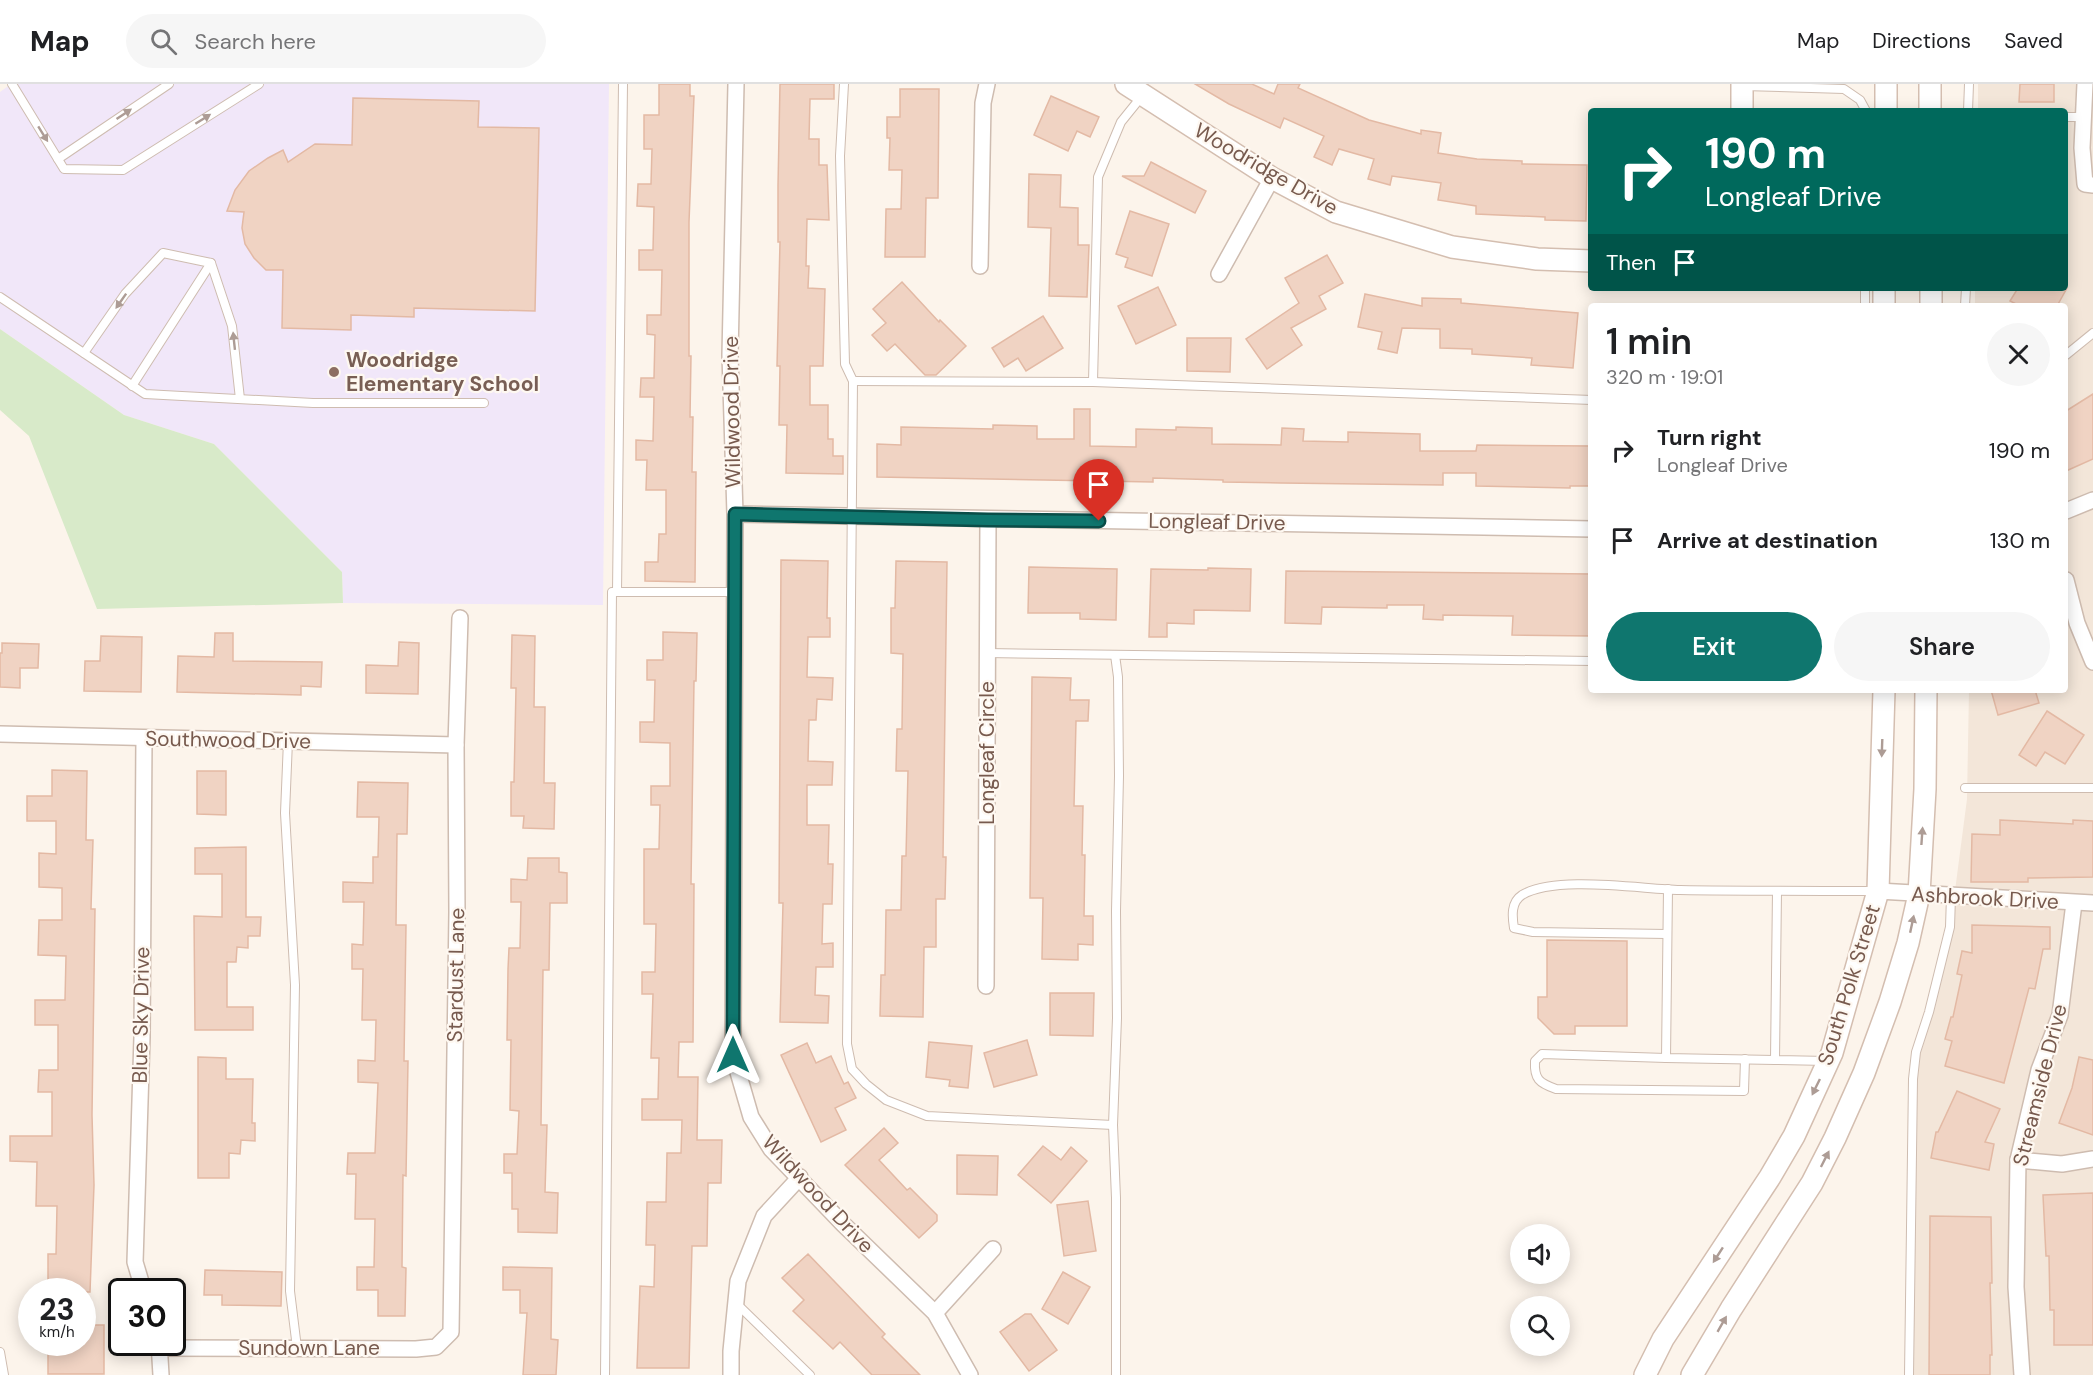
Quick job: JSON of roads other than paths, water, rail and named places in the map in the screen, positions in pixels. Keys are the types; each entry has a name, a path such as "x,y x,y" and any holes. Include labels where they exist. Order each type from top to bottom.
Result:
{"main road":[{"path":"1886,84 1886,108"},
{"path":"1930,84 1930,108"},
{"path":"1742,85 1742,108"},
{"name":"Woodridge Drive","path":"1135,89 1272,178 1336,212 1452,247 1537,259 1588,261"},
{"name":"South Polk Street","path":"1645,1375 1663,1340 1770,1177 1794,1136 1828,1061 1860,959 1878,891 1884,693"},
{"name":"South Polk Street","path":"1692,1375 1731,1309 1812,1183 1864,1073 1890,1002 1908,943 1918,894 1925,789 1926,693"}],"street":[{"name":"Wildwood Drive","path":"736,84 730,355 735,514 733,1055 751,1118 771,1149 843,1224 935,1313 970,1375"},
{"path":"980,266 983,103 987,84"},
{"path":"2085,84 2082,148 2085,184 2093,185"},
{"path":"1219,274 1272,178"},
{"path":"2068,510 2093,500"},
{"name":"Longleaf Drive","path":"735,514 1588,529"},
{"name":"Longleaf Circle","path":"986,986 988,520"},
{"path":"2069,609 2093,662"},
{"name":"Stardust Lane","path":"451,1332 457,912 456,746 460,618"},
{"name":"Southwood Drive","path":"0,734 456,746"},
{"name":"Blue Sky Drive","path":"140,1278 135,1262 142,1037 144,738"},
{"name":"Ashbrook Drive","path":"1878,891 2093,903"},
{"name":"Streamside Drive","path":"2022,1375 2016,1287 2019,1160 2039,1070 2060,1015 2074,903"},
{"path":"2019,1160 2062,1164 2093,1159"},
{"path":"731,1375 738,1281 764,1216 800,1178"},
{"path":"935,1313 993,1249"},
{"name":"Sundown Lane","path":"186,1346 416,1349 436,1347 451,1332"},
{"path":"160,1356 161,1375"}],"lane":[{"path":"12,84 64,169 123,170 259,84"},
{"path":"58,159 169,84"},
{"path":"617,592 622,84"},
{"path":"844,84 840,156 845,364 853,381 847,1044 852,1069 886,1100 927,1116 1113,1125"},
{"path":"1968,108 1969,84"},
{"path":"1742,85 1844,89 1860,100 1864,108"},
{"path":"1093,382 1098,177 1135,89"},
{"path":"2068,117 2084,117"},
{"path":"84,353 125,294 163,252 211,263"},
{"path":"132,386 211,263"},
{"path":"211,263 232,326 240,399"},
{"path":"0,297 145,394 313,403 484,403"},
{"path":"2068,353 2093,333"},
{"path":"853,381 1093,382 1588,400"},
{"path":"605,1375 612,592 735,592"},
{"path":"987,653 1588,662"},
{"path":"1115,655 1118,677 1119,776 1116,911 1117,1018 1113,1125 1116,1198 1116,1375"},
{"path":"288,741 285,813 295,985 290,1292 297,1348"},
{"path":"1965,788 2093,788"},
{"path":"1667,934 1533,932 1514,928 1512,911 1520,896 1539,888 1578,885 1668,889 1878,891"},
{"path":"1666,1058 1668,889"},
{"path":"1774,1060 1777,891"},
{"path":"1909,1375 1913,1079 1916,1052 1929,1012 1950,927 1951,896"},
{"path":"1745,1059 1744,1091 1556,1089 1544,1085 1535,1072 1535,1061 1542,1054 1828,1061"},
{"path":"736,1303 810,1375"},
{"path":"0,1352 4,1375"}],"place":[{"name":"Woodridge Elementary School","path":"334,372"}]}
